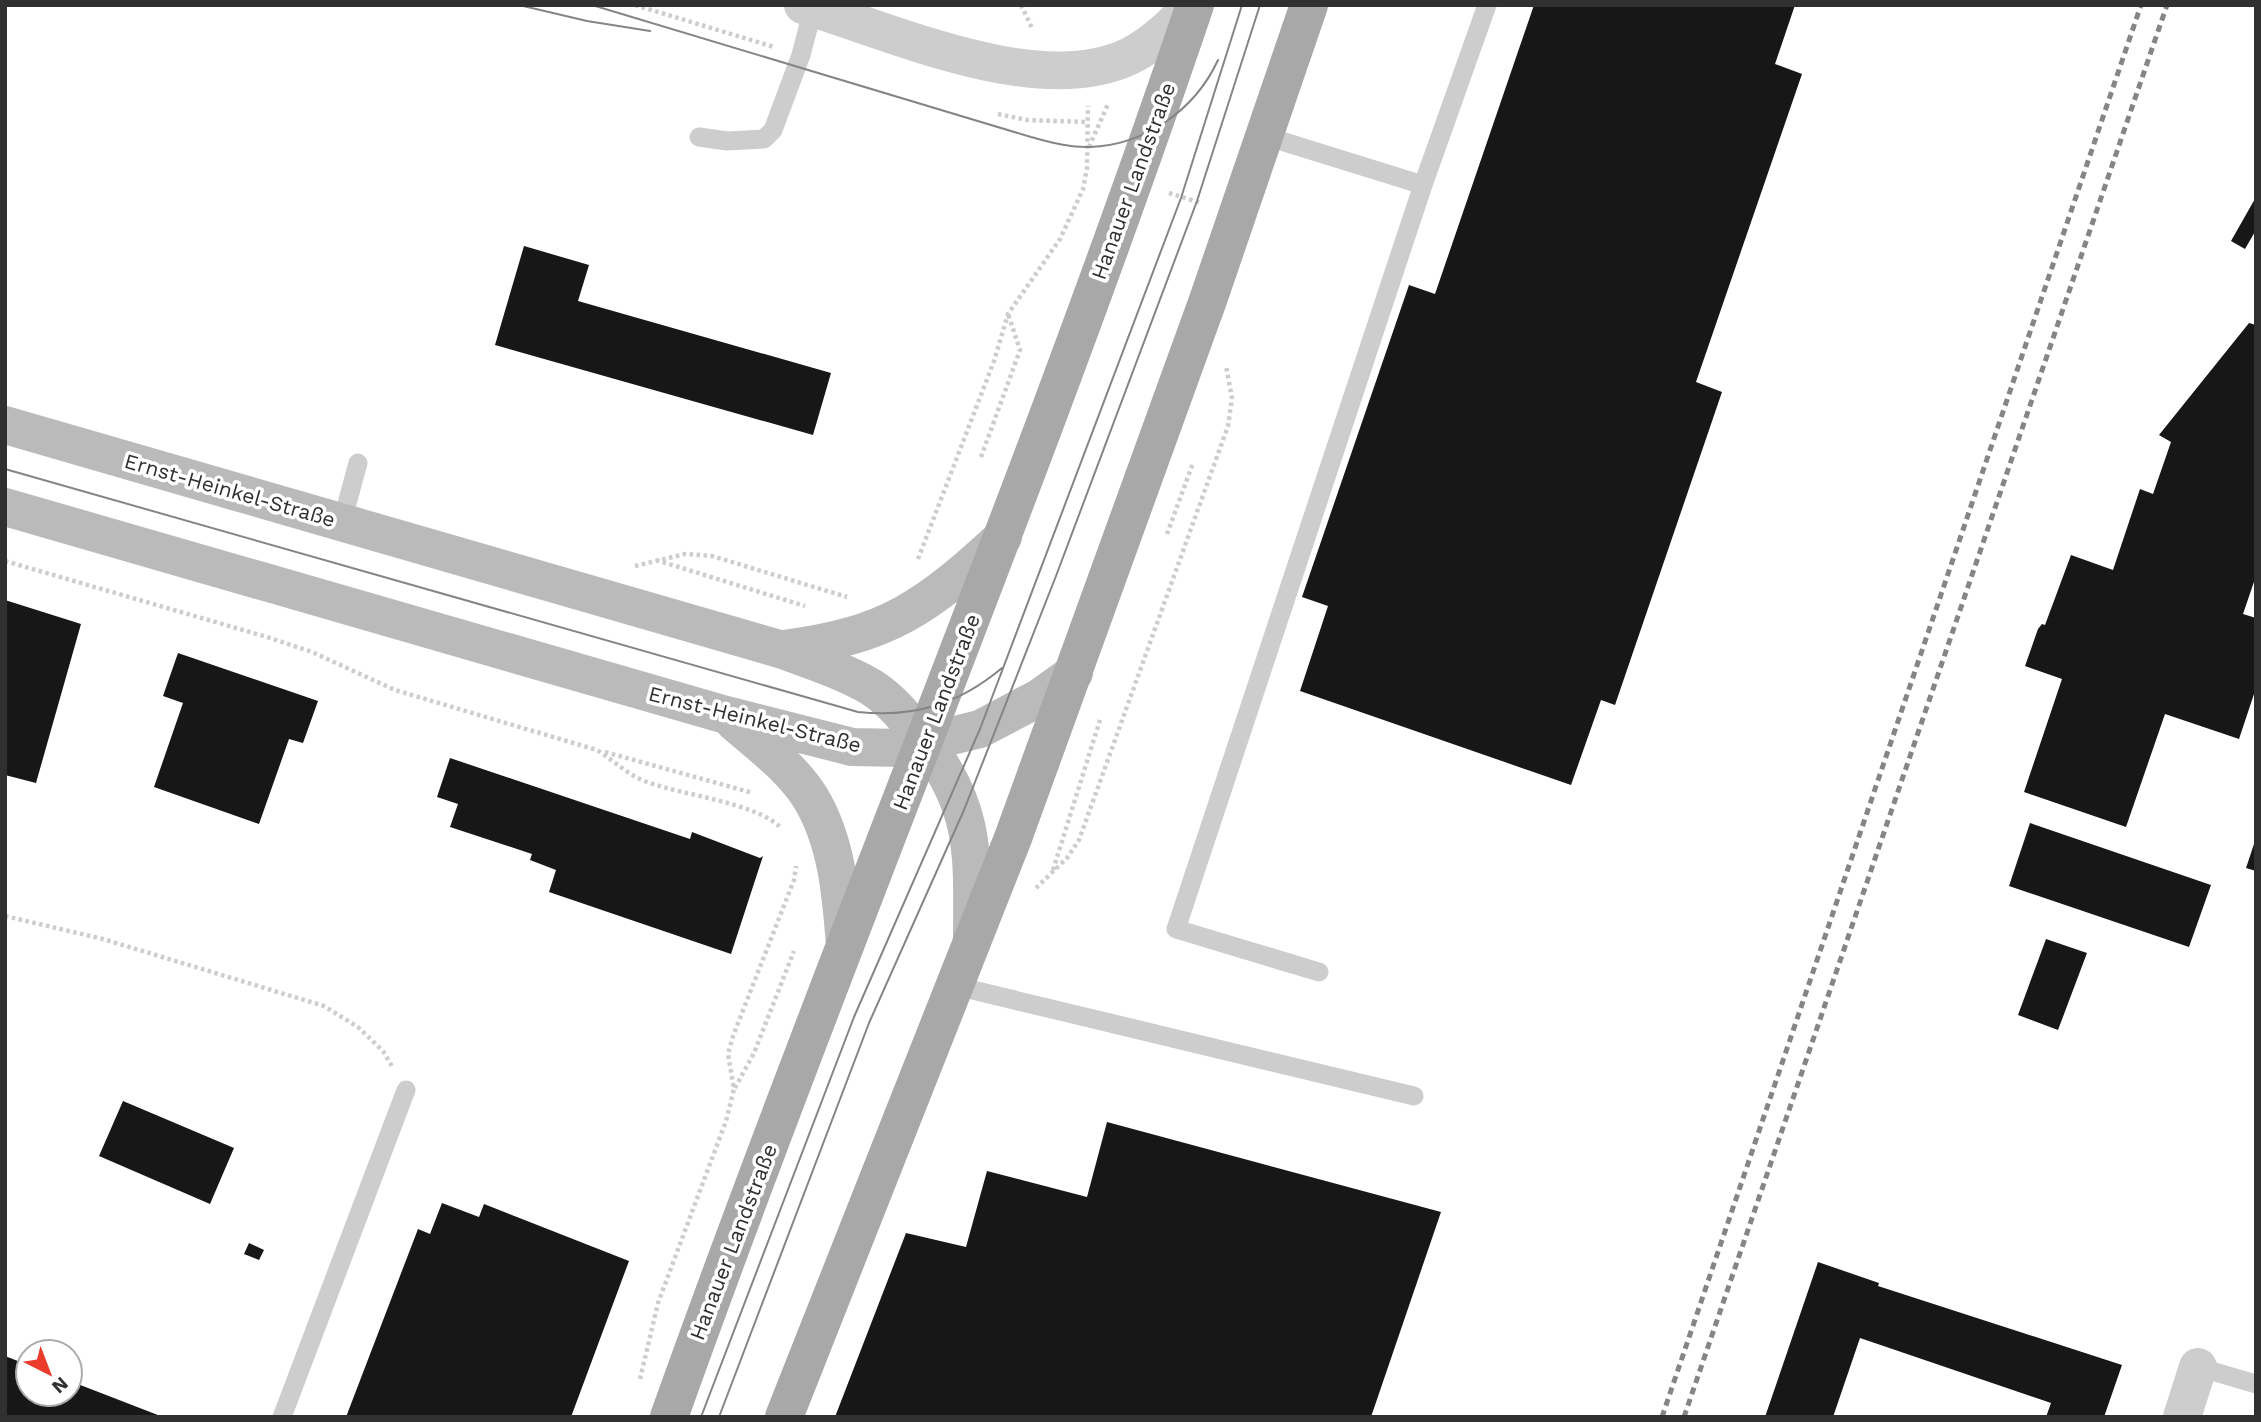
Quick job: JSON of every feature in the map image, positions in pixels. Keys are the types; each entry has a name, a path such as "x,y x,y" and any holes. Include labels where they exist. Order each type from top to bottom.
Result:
{"main road":[{"name":"Hanauer Landstraße","path":"669,1417 845,945 1003,537 1133,182 1194,5"},
{"path":"784,1417 972,947 1074,673 1309,5"},
{"name":"Ernst-Heinkel-Straße","path":"5,425 783,649 873,688 903,713 925,743 881,750 852,747 726,715 5,507"},
{"path":"783,649 846,640 890,622 925,603 1003,537"},
{"path":"972,947 972,860 964,810 940,760 925,743 980,729 1039,698 1074,673"},
{"path":"726,715 780,762 810,798 835,861 845,945"}],"street":[{"path":"810,6 1001,66 1053,71 1083,70 1130,56 1166,32 1194,5"},
{"path":"2182,1417 2198,1367"}],"lane":[{"path":"1319,972 1176,929 1423,185 1488,5"},
{"path":"699,137 727,141 764,139 773,130 800,55 810,6"},
{"path":"1265,136 1423,185"},
{"path":"342,522 358,463"},
{"path":"956,986 1414,1096"},
{"path":"282,1417 406,1090"},
{"path":"2198,1367 2256,1384"}],"path":[{"path":"635,5 800,55"},
{"path":"1021,5 1037,39"},
{"path":"998,114 1027,120 1086,122"},
{"path":"917,562 994,360 1008,314 1060,239 1083,189 1087,168 1236,216"},
{"path":"981,457 1020,350 1008,314"},
{"path":"1167,534 1195,456"},
{"path":"626,565 685,554 712,556 858,599"},
{"path":"655,560 810,608"},
{"path":"5,561 267,637 312,652 396,690 753,793"},
{"path":"1052,871 1100,720"},
{"path":"597,750 622,770 640,779 763,815 783,830"},
{"path":"734,1089 728,1054 793,880 796,861"},
{"path":"5,916 103,939 324,1006 358,1027 383,1051 406,1090"},
{"path":"637,1391 658,1303 716,1151 734,1089 754,1053 794,951"}],"building":[{"path":"1534,5 1795,5 1775,64 1802,74 1696,382 1722,392 1615,705 1601,700 1571,785 1300,691 1328,606 1302,597 1409,285 1435,294"},
{"path":"2256,197 2256,230 2245,249 2231,241"},
{"path":"524,246 589,265 578,301 831,373 813,435 495,345"},
{"path":"2249,323 2256,325 2256,576 2243,614 2256,618 2256,688 2239,739 2165,714 2126,827 2024,792 2062,679 2025,666 2038,629 2042,624 2045,625 2071,555 2113,570 2140,489 2153,494 2171,442 2159,435"},
{"path":"5,600 81,624 36,783 5,775"},
{"path":"178,653 318,701 303,743 289,739 259,824 154,787 183,703 163,696"},
{"path":"450,758 690,839 692,832 760,858 763,856 731,954 549,892 556,870 530,860 532,854 450,827 458,804 437,797"},
{"path":"2030,823 2211,885 2189,947 2009,886"},
{"path":"2256,841 2256,871 2246,868"},
{"path":"2046,939 2087,953 2058,1030 2018,1015"},
{"path":"123,1101 234,1148 210,1204 99,1156"},
{"path":"1107,1122 1441,1212 1371,1417 835,1417 906,1233 966,1247 987,1171 1087,1197"},
{"path":"442,1203 479,1217 484,1204 629,1261 571,1417 346,1417 418,1229 430,1234"},
{"path":"249,1243 264,1250 259,1260 244,1254"},
{"path":"1818,1262 1879,1283 1878,1286 2122,1365 2104,1417 2046,1417 2051,1403 1860,1338 1833,1417 1765,1417"},
{"path":"5,1356 14,1360 14,1408 84,1408 84,1386 163,1417 5,1417"}],"tram line":[{"path":"519,5 587,21 650,31"},
{"path":"592,5 1031,137 1075,147 1110,145 1130,140 1166,122 1196,94 1218,60"},
{"path":"701,1417 854,1017 980,729 1181,198 1242,5"},
{"path":"719,1417 869,1023 964,810 1056,576 1197,201 1260,5"},
{"path":"5,469 858,712 898,713 935,706 969,691 1002,668"}],"railway":[{"path":"1662,1417 2141,5"},
{"path":"1684,1417 2167,5"}]}
